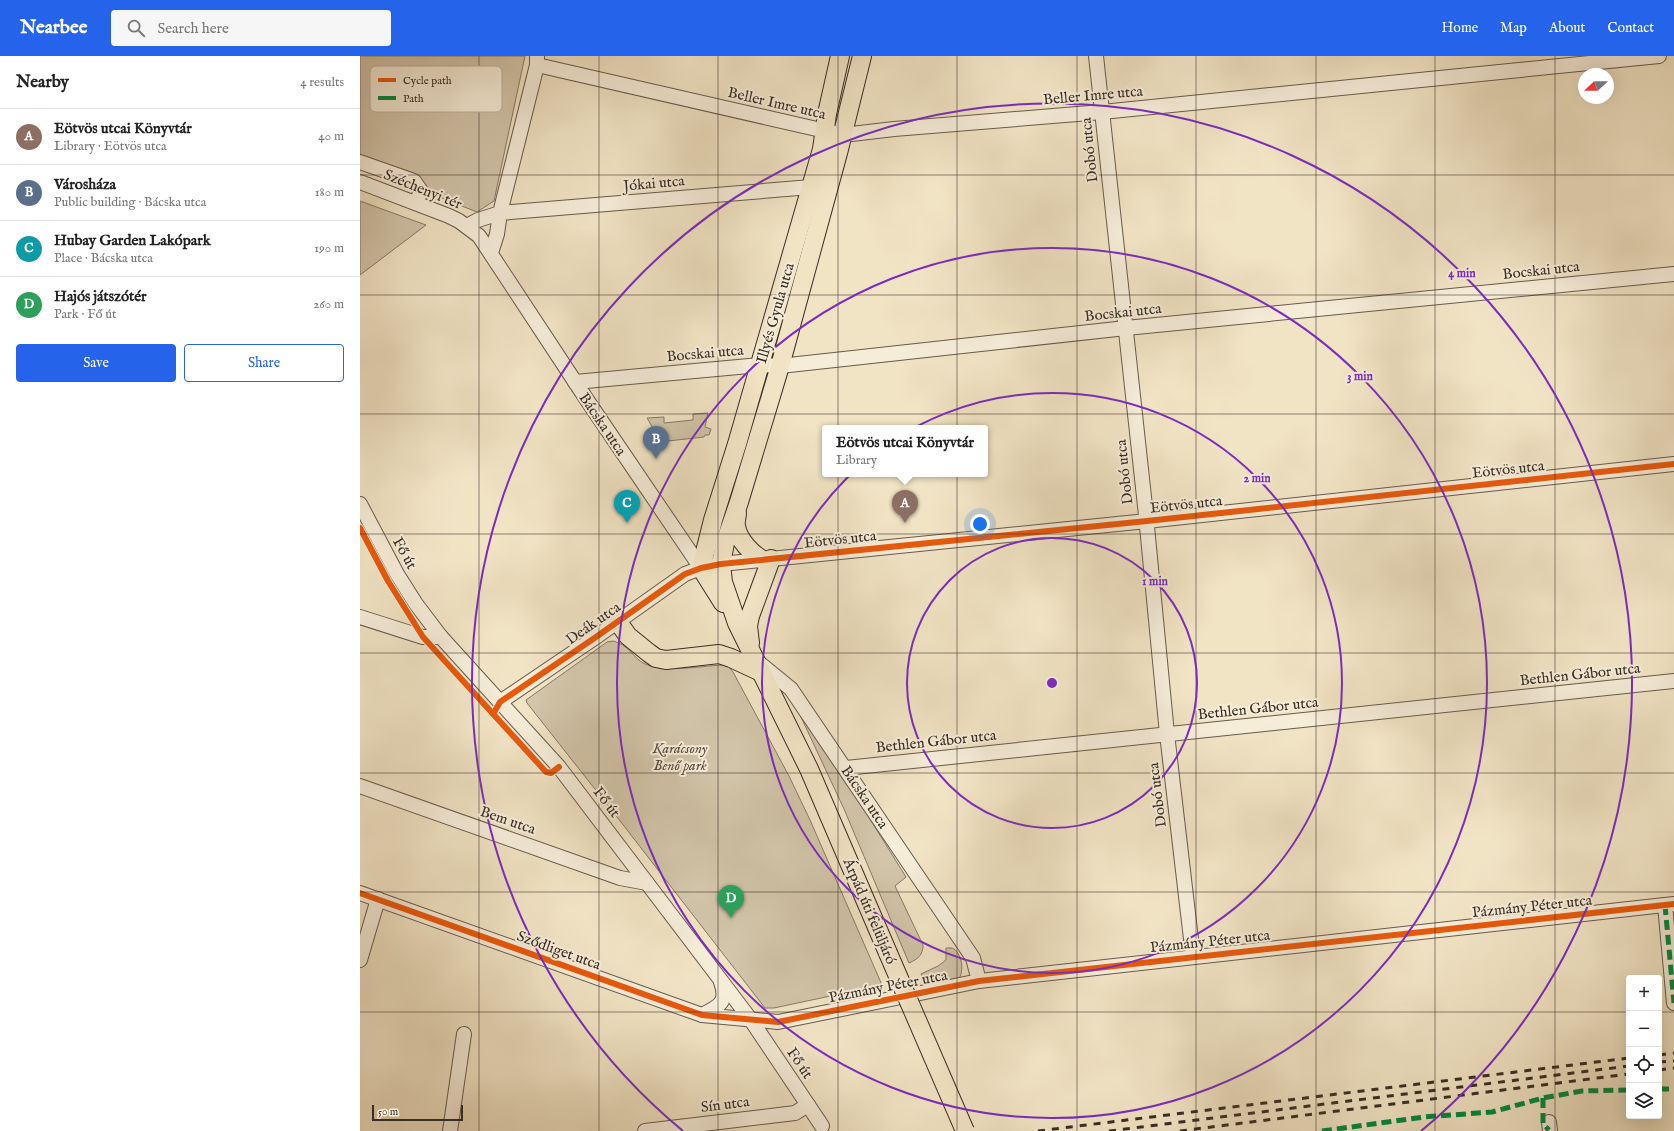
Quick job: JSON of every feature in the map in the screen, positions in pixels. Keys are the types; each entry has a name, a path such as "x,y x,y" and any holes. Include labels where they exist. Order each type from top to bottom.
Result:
{"main road":[{"name":"Illyés Gyula utca","path":"701,568 713,520 760,365 822,149 840,56"},
{"name":"Illyés Gyula utca","path":"721,564 725,543 739,502 780,366 843,135 862,56"},
{"path":"618,622 628,636 656,658 666,660 719,654 731,658 756,661 748,626 767,560 751,552 738,531 736,524 739,502"},
{"name":"Bácska utca","path":"721,564 723,582 737,623"},
{"name":"Bácska utca","path":"701,568 737,623 756,661"},
{"name":"Árpád úti felüljáró","path":"756,661 809,769 965,1131"}],"street":[{"name":"Dobó utca","path":"1096,56 1126,328 1167,734 1193,956"},
{"name":"Beller Imre utca","path":"537,61 825,132 843,135 902,128 1102,112 1659,56"},
{"path":"491,254 537,61"},
{"path":"360,162 414,181 421,191 416,203"},
{"name":"Széchenyi tér","path":"360,182 449,216 467,226 478,220 500,214"},
{"name":"Jókai utca","path":"500,214 811,187"},
{"name":"Bácska utca","path":"467,226 479,236 575,382 701,568"},
{"name":"Bocskai utca","path":"575,382 760,365 780,366 1126,328 1674,274"},
{"name":"Eötvös utca","path":"701,568 721,564 1146,522 1674,464"},
{"name":"Fő út","path":"360,504 397,574 416,604 441,637 559,767 751,1020 822,1126"},
{"name":"Deák utca","path":"500,702 618,622 685,574 701,568"},
{"path":"360,617 423,636 441,637"},
{"name":"Bácska utca","path":"756,661 791,689 846,768 973,958 979,981"},
{"name":"Bethlen Gábor utca","path":"846,768 1674,681"},
{"name":"Bem utca","path":"360,786 620,878 647,883"},
{"name":"Sződliget utca","path":"360,893 702,1014 751,1020"},
{"path":"360,960 378,899"},
{"path":"1669,904 1674,1003"},
{"name":"Pázmány Péter utca","path":"751,1020 778,1022 979,981 1193,956 1431,934 1669,904"},
{"path":"702,1014 715,1008 722,1001 725,992 720,979"},
{"path":"450,1131 464,1034"},
{"name":"Sín utca","path":"644,1131 795,1113 808,1105"}],"green space":[{"path":"360,56 525,56 494,201 477,212 424,191 414,174 360,155"},
{"path":"360,201 426,225 360,275"},
{"path":"708,413 705,427 711,429 709,435 705,435 704,437 659,442 658,440 650,441 646,436 654,430 647,418 664,417 664,423 693,420 693,414"},
{"name":"Karácsony Benő park","path":"613,641 623,645 645,664 653,667 672,669 722,665 728,666 733,672 789,776 810,820 882,985 774,1008 765,1008 527,703 526,700 607,642"},
{"path":"794,702 832,758 906,877 895,886 923,945 919,956 909,963 844,809"},
{"path":"946,948 952,948 955,950 960,958 962,967 958,980 926,986 921,974 938,966 946,960"}],"railway":[{"path":"1662,1055 1674,1053"},
{"path":"1038,1131 1626,1058"},
{"path":"1662,1062 1674,1061"},
{"path":"1109,1131 1626,1066"},
{"path":"1662,1070 1674,1068"},
{"path":"1180,1131 1626,1074"}],"marked path":[{"path":"1665,905 1674,1003"},
{"path":"1662,1089 1674,1089"},
{"path":"1322,1131 1424,1117 1492,1112 1543,1098 1582,1091 1626,1090"},
{"path":"1543,1098 1543,1124 1549,1130"}],"cycle path":[{"path":"493,714 500,702 685,574 701,568 721,564 1147,521 1674,464"},
{"path":"360,528 388,581 423,637 546,772 551,773 559,767"},
{"path":"360,893 702,1015 778,1022 979,981 1674,904"}],"place":[{"name":"Városháza","path":"656,459"},
{"name":"Hubay Garden Lakópark","path":"627,523"},
{"name":"Eötvös utcai Könyvtár","path":"905,523"},
{"name":"Hajós játszótér","path":"731,918"}]}
